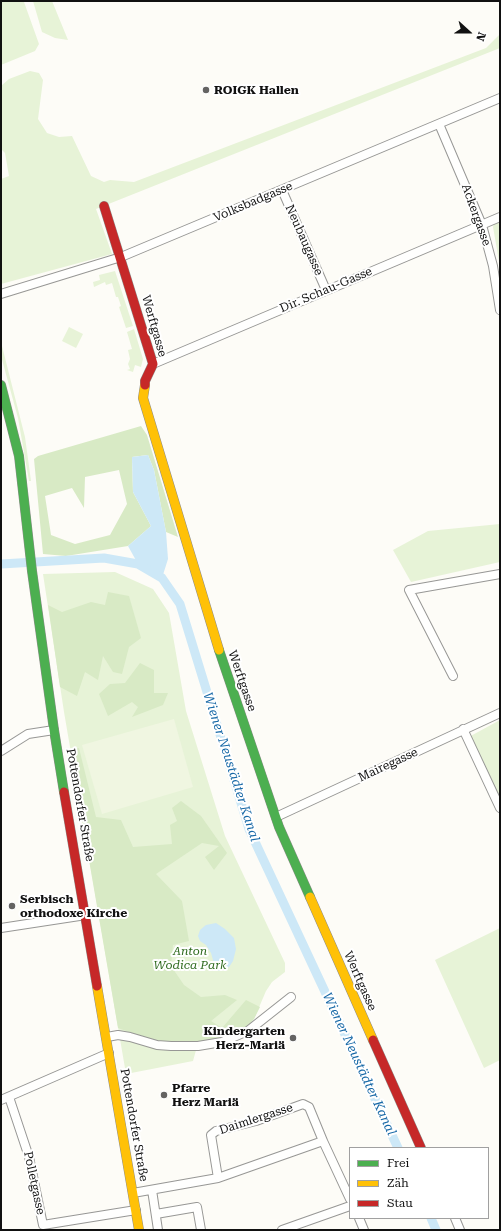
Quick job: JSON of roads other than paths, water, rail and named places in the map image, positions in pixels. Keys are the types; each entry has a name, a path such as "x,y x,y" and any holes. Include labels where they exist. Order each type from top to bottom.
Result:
{"street":[{"name":"Volksbadgasse","path":"1,294 121,257 500,98"},
{"name":"Ackergasse","path":"439,124 482,224 493,266 500,310"},
{"name":"Neubaugasse","path":"282,190 326,290"},
{"name":"Werftgasse","path":"104,206 153,364 145,381 143,393 144,403 224,666 279,828 421,1147"},
{"name":"Dir. Schau-Gasse","path":"153,364 500,217"},
{"name":"Pottendorfer Straße","path":"1,384 19,456 32,569 54,730 139,1230"},
{"path":"453,676 409,590 500,574"},
{"name":"Mairegasse","path":"276,817 500,713"},
{"path":"463,729 500,808"},
{"path":"1,751 28,734 54,730"},
{"path":"1,928 86,915"},
{"path":"107,1037 130,1037 157,1045 171,1046 198,1046 222,1042 248,1031 291,997"},
{"path":"1,1100 109,1053"},
{"name":"Polletgasse","path":"9,1097 29,1157 43,1224 136,1210"},
{"name":"Daimlergasse","path":"218,1178 211,1135 216,1131 256,1121 303,1104 309,1107 349,1197"},
{"path":"133,1193 218,1178 323,1141"},
{"name":"Pottendorfer Straße","path":"152,1190 158,1230"},
{"path":"282,1230 349,1206"},
{"path":"156,1214 197,1207 201,1230"},
{"path":"359,1219 364,1230"},
{"path":"455,1219 460,1230"}],"water":[{"path":"148,455 154,470 166,532 168,559 162,578 138,564 128,546 151,526 133,492 132,457"},
{"path":"216,923 234,938 236,949 233,961 229,967 219,971 215,967 211,953 206,945 200,941 198,936 200,930 206,925"}],"waterway":[{"name":"Wiener Neustädter Kanal","path":"1,564 104,558 138,564 162,578 180,604 249,829 398,1147"},
{"name":"Wiener Neustädter Kanal","path":"431,1219 436,1230"}],"place":[{"name":"ROIGK Hallen","path":"206,90"},
{"name":"Serbisch orthodoxe Kirche","path":"12,906"},
{"name":"Kindergarten Herz-Mariä","path":"293,1038"},
{"name":"Pfarre Herz Mariä","path":"164,1095"}],"park label":[{"name":"Anton Wodica Park","path":"190,958"}]}
